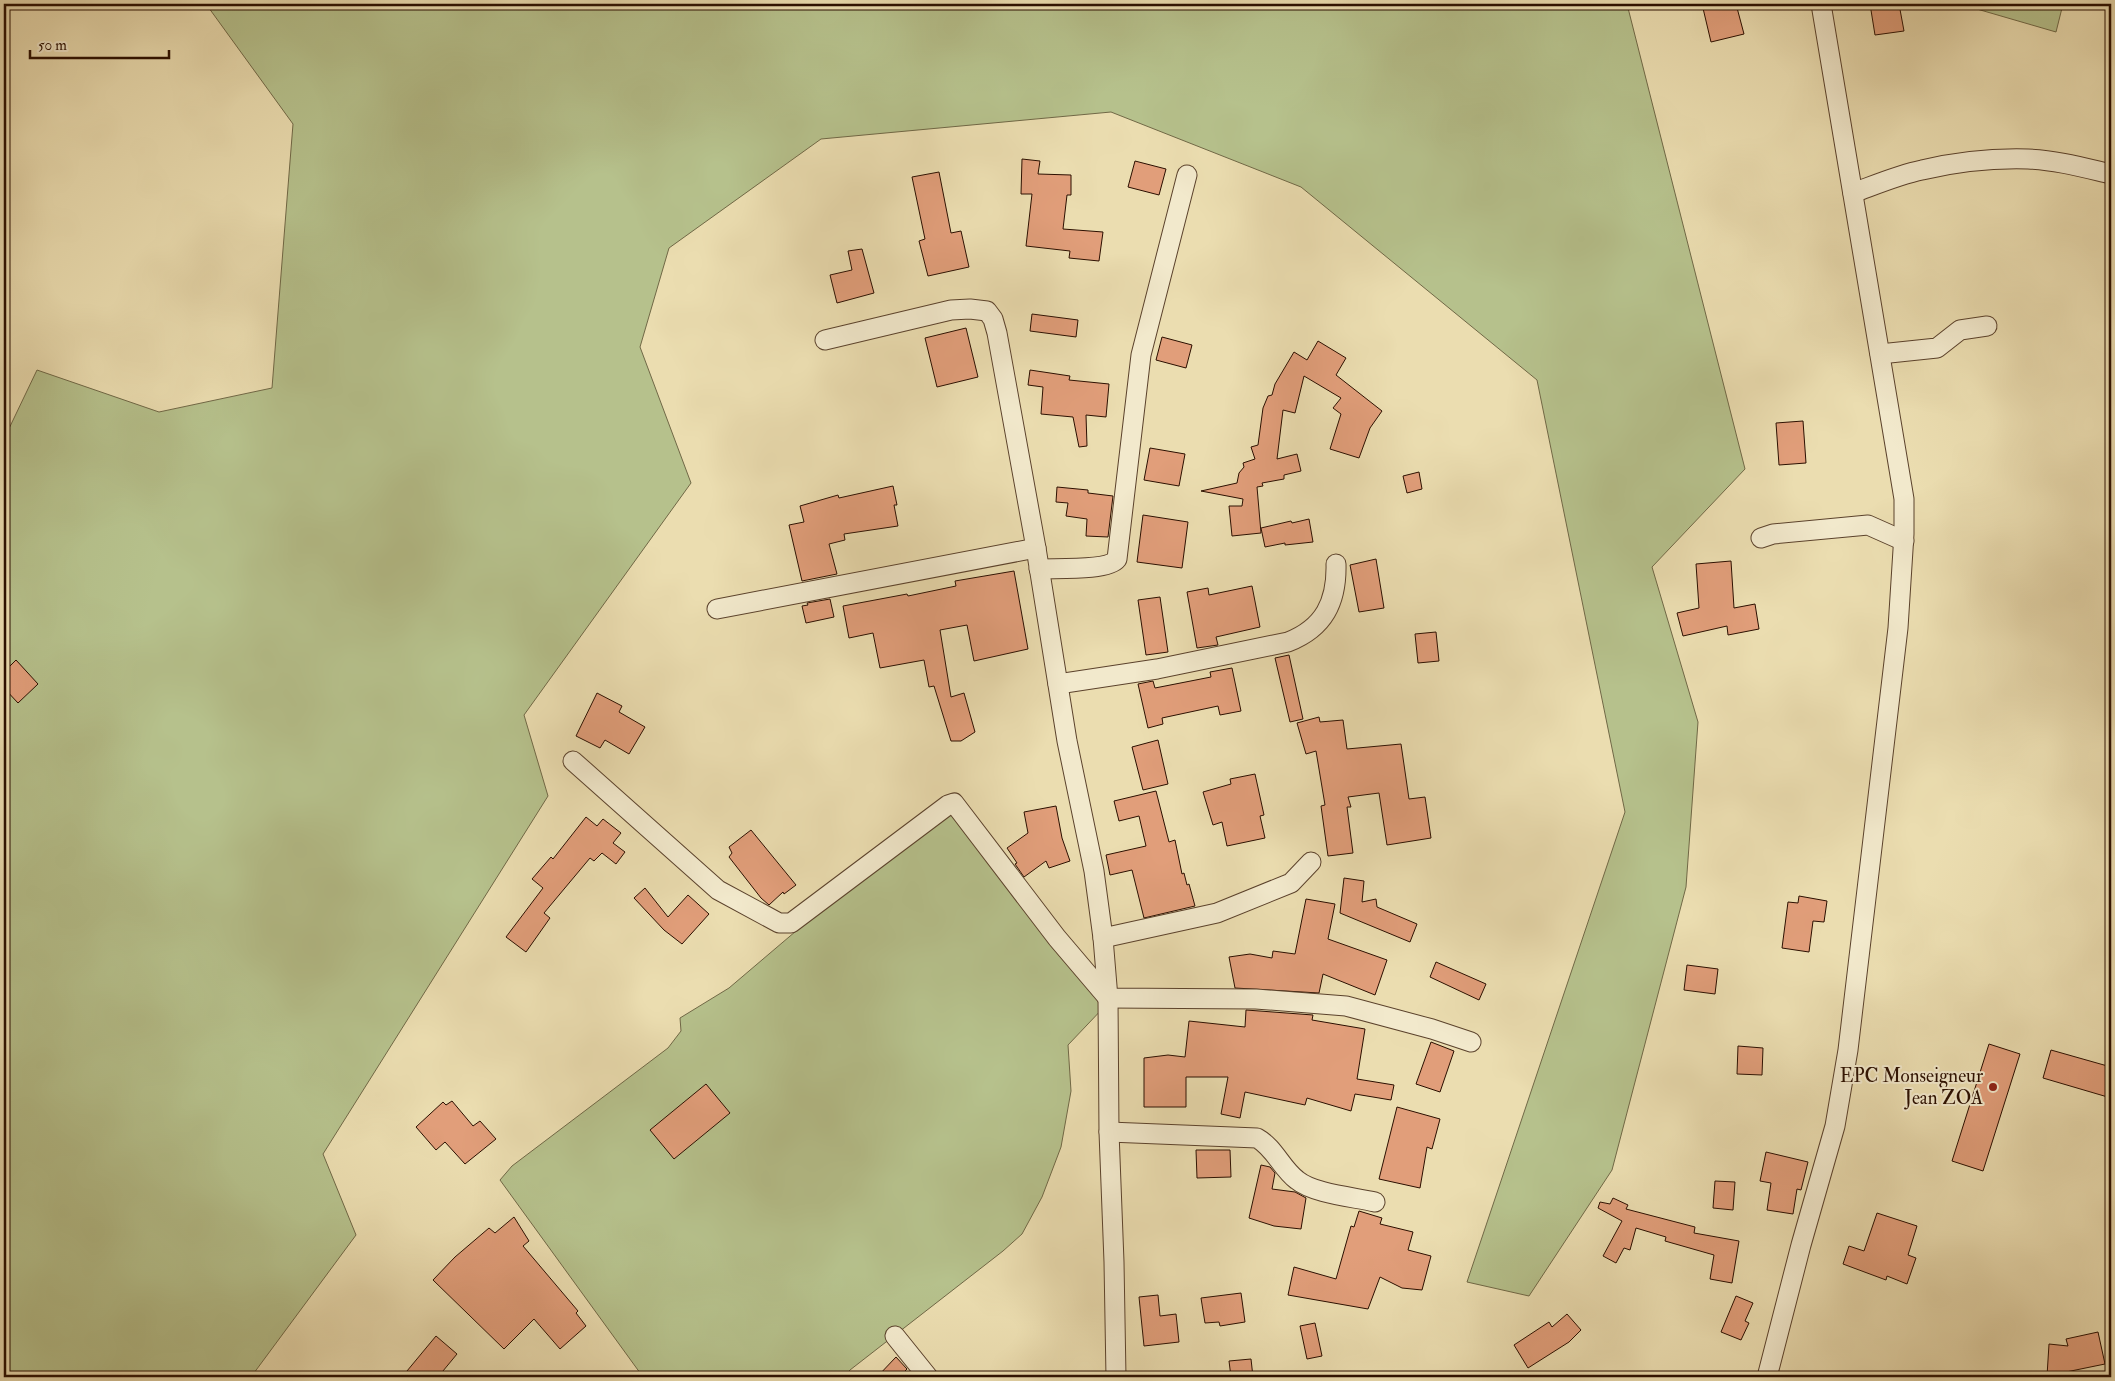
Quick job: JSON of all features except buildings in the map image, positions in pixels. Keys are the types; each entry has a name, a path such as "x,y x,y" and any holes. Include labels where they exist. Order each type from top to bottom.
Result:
{"street":[{"path":"1768,1377 1801,1245 1835,1126 1846,1059 1898,628 1904,541 1904,499 1820,4"},
{"path":"1853,193 1926,169 2005,159 2056,162 2111,174"},
{"path":"1040,569 1103,566 1114,564 1118,559 1141,355 1187,175"},
{"path":"825,340 951,310 970,309 987,311 993,319 997,333 1040,569 1067,741 1094,871 1103,938 1108,998 1109,1132 1116,1377"},
{"path":"1880,354 1937,348 1960,330 1987,326"},
{"path":"1761,538 1773,534 1868,525 1904,541"},
{"path":"717,608 1036,548"},
{"path":"1058,684 1158,669 1288,642 1302,637 1322,618 1332,602 1336,580 1336,564"},
{"path":"573,761 718,890 784,924 791,922 948,805 956,804 1057,938 1108,998 1256,999 1346,1006 1432,1029 1471,1042"},
{"path":"1103,938 1217,913 1291,883 1312,862"},
{"path":"1109,1132 1257,1138 1266,1143 1298,1182 1316,1189 1375,1202"},
{"path":"894,1336 928,1377"}],"green space":[{"path":"206,4 1627,4 1745,469 1652,567 1698,722 1686,887 1612,1170 1529,1296 1467,1282 1625,812 1537,380 1301,187 1111,112 821,139 669,248 640,347 691,483 524,715 548,796 323,1154 356,1235 251,1377 4,1377 4,439 37,370 159,412 272,388 293,124"},
{"path":"1970,4 2063,4 2056,32 1970,7"},
{"path":"962,801 1106,1005 1068,1045 1071,1091 1061,1147 1042,1197 1022,1234 843,1377 643,1377 500,1180 512,1166 668,1048 681,1031 680,1018 729,988 876,863"}],"place":[{"name":"EPC Monseigneur Jean ZOA","path":"1993,1087"}]}
